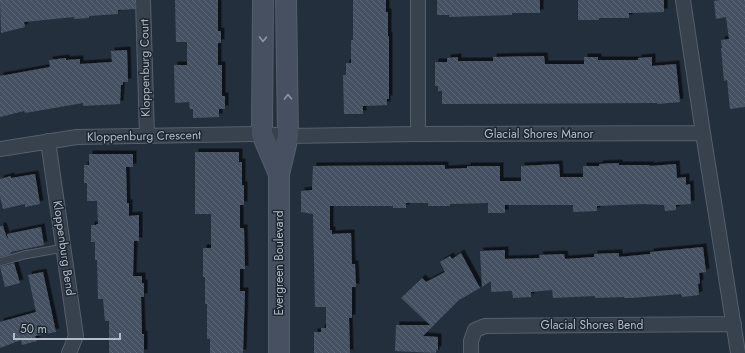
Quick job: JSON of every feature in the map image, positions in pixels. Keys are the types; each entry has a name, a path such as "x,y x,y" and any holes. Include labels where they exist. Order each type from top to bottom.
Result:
{"street":[{"name":"Kloppenburg Court","path":"143,0 147,136"},
{"name":"Evergreen Boulevard","path":"263,0 262,134 279,174"},
{"path":"286,0 288,136"},
{"path":"418,0 418,134"},
{"path":"683,0 738,353"},
{"name":"Glacial Shores Manor","path":"288,136 703,133"},
{"name":"Kloppenburg Crescent","path":"0,149 77,137 262,134 288,136"},
{"name":"Evergreen Boulevard","path":"279,353 279,174 288,136"},
{"name":"Kloppenburg Bend","path":"48,141 76,336 69,353"},
{"name":"Glacial Shores Bend","path":"471,353 471,341 475,330 485,326 734,324"}],"lane":[{"path":"0,262 24,255 64,248"}],"building":[{"path":"0,0 135,0 135,9 118,10 118,14 89,16 89,18 74,19 74,17 24,22 25,27 1,33"},
{"path":"175,0 218,0 218,31 221,31 221,43 218,43 218,65 222,65 222,96 225,96 225,109 219,109 219,117 193,118 193,109 190,109 189,102 175,103 174,65 187,65 187,42 176,42"},
{"path":"353,0 386,0 386,12 388,12 389,99 387,99 387,105 363,106 363,114 344,114 343,75 346,75 346,63 351,63 351,40 353,40"},
{"path":"437,0 540,0 540,13 512,13 512,15 449,17 449,15 437,15"},
{"path":"578,0 664,0 664,12 629,13 629,18 578,20"},
{"path":"745,0 745,107 730,109 727,80 724,81 721,48 721,40 729,39 726,17 716,19 714,1"},
{"path":"127,50 128,82 123,82 123,85 121,85 120,104 83,106 83,103 25,113 24,111 0,117 0,76 50,67 49,60 66,58 66,60 80,59 80,64 112,62 111,51"},
{"path":"544,56 545,64 584,64 584,57 598,57 598,60 638,60 638,58 652,57 652,66 676,64 680,102 657,104 442,104 442,91 438,91 438,86 435,86 435,62 447,62 447,58 458,57 458,61 493,61 493,57"},
{"path":"195,152 239,152 239,162 242,162 244,205 240,205 240,228 244,228 245,269 240,269 240,291 245,291 243,353 210,353 210,339 207,339 207,304 205,304 205,277 203,277 203,248 211,248 211,214 195,214"},
{"path":"89,154 133,154 133,167 126,167 127,203 129,203 129,216 139,215 139,241 134,241 133,276 142,276 142,283 144,283 144,297 141,297 144,353 109,353 109,321 105,321 103,299 98,299 95,242 91,242 91,225 98,224 97,201 87,201 87,183 84,183 84,165 89,165"},
{"path":"619,163 619,165 650,166 676,164 677,178 686,177 686,185 690,184 691,204 676,205 676,210 665,211 664,205 642,204 597,206 597,211 573,212 573,205 505,205 505,213 488,213 488,203 428,206 428,203 406,203 406,208 393,208 393,206 330,206 330,230 332,230 332,234 351,233 352,264 355,264 356,287 352,287 352,318 349,318 350,353 314,353 314,332 321,332 321,328 326,328 326,307 315,307 313,214 301,212 301,191 312,190 313,166 445,165 445,169 467,168 467,166 500,166 500,181 521,181 521,166 559,164 560,177 583,177 583,166 599,166 599,164"},
{"path":"35,174 40,204 25,207 25,204 3,209 0,197 0,179 11,176 11,178"},
{"path":"0,226 3,226 7,238 7,234 41,227 44,245 11,252 11,254 0,257"},
{"path":"703,247 706,272 699,273 699,295 682,297 681,294 631,298 595,298 595,296 553,298 552,290 531,292 531,297 513,298 512,291 491,292 491,281 482,287 480,251 505,250 505,259 540,258 539,255 564,254 565,259 594,257 594,254 619,253 619,257 650,254 650,252"},
{"path":"461,253 480,288 459,300 423,336 438,337 438,350 436,350 436,353 395,351 396,325 430,325 401,298 422,278 426,282 445,272 440,262 450,256 452,259"},
{"path":"14,263 20,283 5,287 0,267"},
{"path":"43,272 56,332 35,336 37,341 22,345 21,340 0,348 0,322 36,312 28,275"}]}
